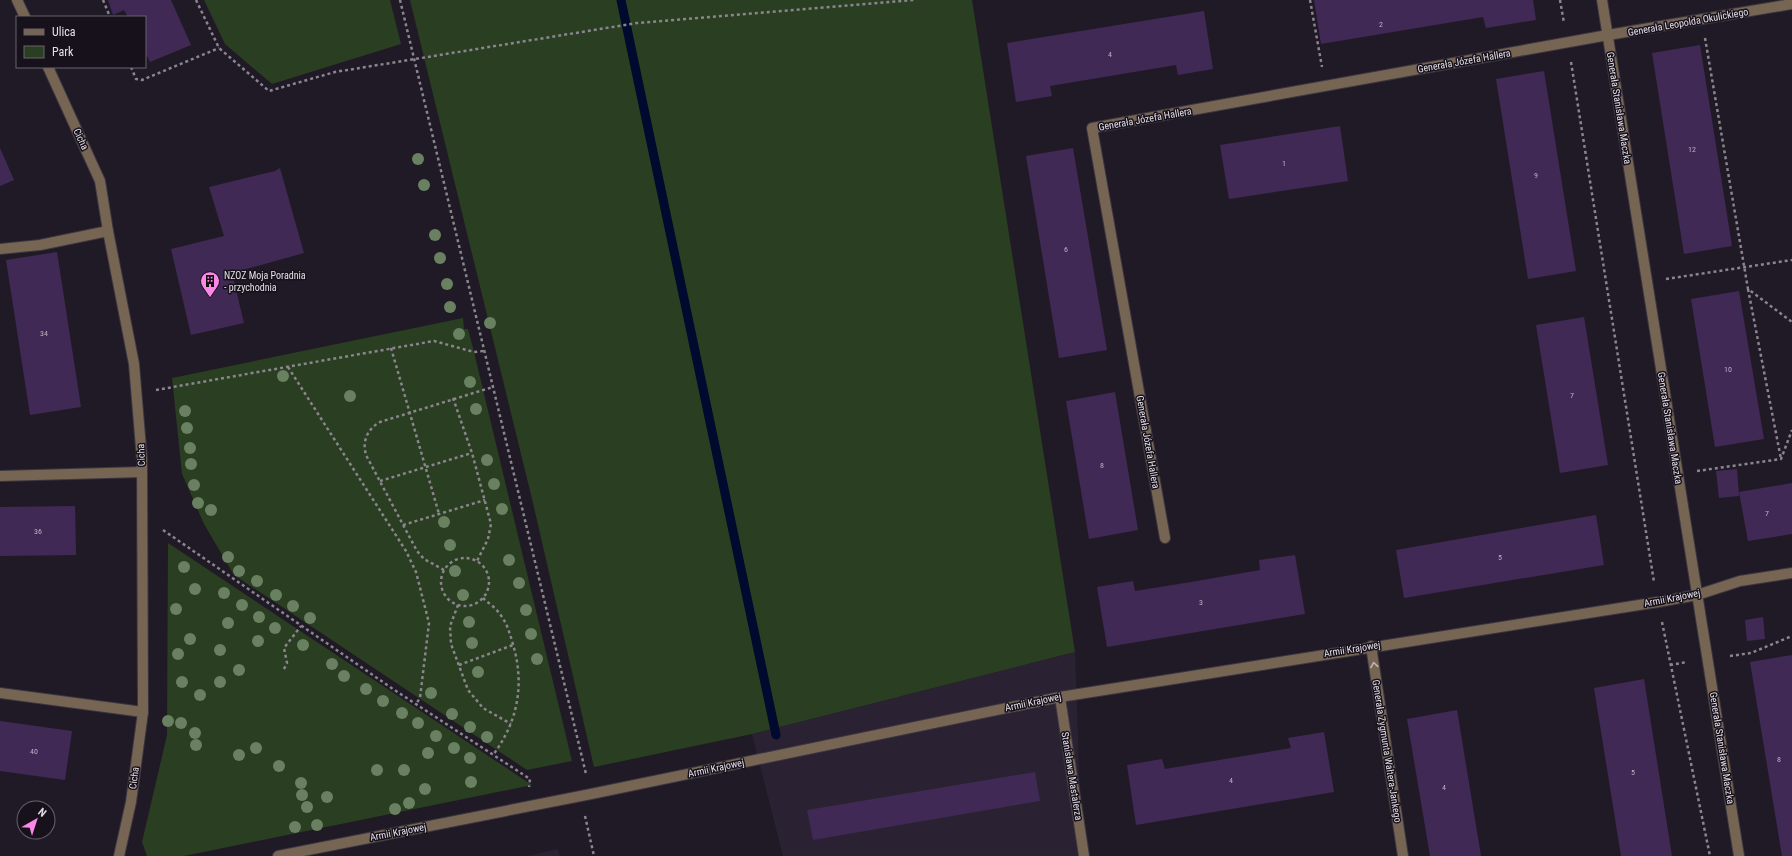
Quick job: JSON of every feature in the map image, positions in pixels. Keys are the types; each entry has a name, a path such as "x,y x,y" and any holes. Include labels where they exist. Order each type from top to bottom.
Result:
{"street":[{"path":"17,0 25,16"},
{"name":"Generała Stanisława Maczka","path":"1602,0 1739,856"},
{"name":"Generała Leopolda Okulickiego","path":"1608,35 1792,4"},
{"name":"Generała Józefa Hallera","path":"1165,538 1092,128 1608,35"},
{"name":"Cicha","path":"48,68 100,181 108,231 134,364 142,472 143,712 131,802 119,856"},
{"path":"0,249 40,245 108,231"},
{"path":"0,476 142,472"},
{"name":"Armii Krajowej","path":"278,856 591,794 1060,697 1371,646 1658,602 1697,595 1740,581 1792,573"},
{"name":"Generała Zygmunta Waltera-Jankego","path":"1371,646 1403,856"},
{"path":"0,693 143,712"},
{"name":"Stanisława Mastalerza","path":"1060,697 1084,856"}],"path":[{"path":"103,0 110,16"},
{"path":"196,0 219,48 269,91 335,72 637,23 914,0"},
{"path":"400,0 587,777 580,778"},
{"path":"1310,0 1325,86"},
{"path":"1560,0 1658,602 1710,856"},
{"path":"1702,19 1744,267 1781,459"},
{"path":"131,68 136,79 142,80 219,48"},
{"path":"1665,279 1792,260"},
{"path":"1748,289 1792,322"},
{"path":"153,391 434,341 474,352 484,351"},
{"path":"391,348 439,514"},
{"path":"288,367 406,552 416,572 429,622 420,698 416,704"},
{"path":"444,570 417,552 364,450 367,436 373,426 380,422 453,398 493,387"},
{"path":"453,398 472,453 490,514 491,532 477,561"},
{"path":"1781,459 1792,430"},
{"path":"380,481 472,453"},
{"path":"1696,471 1781,459"},
{"path":"403,525 485,500"},
{"path":"162,523 163,530 301,626 530,779 528,789 536,788"},
{"path":"460,558 470,558 477,561 485,568 489,577 489,586 483,598 470,606 452,603 445,596 441,588 441,578 444,570 451,562 460,558"},
{"path":"483,598 499,612 506,623 514,645 520,681 519,698 512,724 493,755"},
{"path":"458,605 450,633 451,644 473,699 483,708 512,724"},
{"path":"284,669 287,663 284,648 301,626"},
{"path":"1730,656 1750,653 1792,636"},
{"path":"459,665 514,645"},
{"path":"1670,665 1694,661"},
{"path":"586,817 594,856"}],"shaded area":[{"path":"1075,652 1082,856 783,856 752,734"},
{"path":"558,849 560,856 528,856"}],"green space":[{"path":"204,0 390,0 401,44 272,84 225,44"},
{"path":"410,0 972,0 1075,652 752,734 594,767 532,499"},
{"path":"463,318 464,329 468,329 474,352 572,761 527,770 234,575 204,524 182,474 172,378"},
{"path":"168,543 532,785 184,856 147,856 142,842 167,735"}],"building":[{"path":"108,0 171,0 191,45 150,62 146,54 146,16 127,16 124,10 113,15"},
{"path":"1314,0 1533,0 1536,20 1486,28 1483,17 1321,44"},
{"path":"1204,11 1213,69 1178,75 1176,65 1050,86 1052,96 1016,102 1007,43"},
{"path":"1700,45 1732,246 1684,254 1652,53"},
{"path":"1544,71 1576,271 1528,279 1496,79"},
{"path":"1340,126 1348,181 1229,199 1220,145"},
{"path":"0,148 14,180 0,186"},
{"path":"1073,148 1107,350 1059,358 1026,156"},
{"path":"280,168 304,253 232,273 244,323 191,335 171,249 224,236 209,187 275,171"},
{"path":"57,252 81,407 30,415 6,260"},
{"path":"1739,291 1764,439 1715,447 1691,299"},
{"path":"1584,317 1608,465 1560,473 1536,325"},
{"path":"1115,392 1138,530 1089,539 1066,401"},
{"path":"1737,469 1739,496 1719,498 1716,471"},
{"path":"1792,483 1792,534 1748,541 1739,492"},
{"path":"75,506 76,555 0,556 0,507"},
{"path":"1596,515 1604,565 1404,598 1396,550"},
{"path":"1295,555 1305,614 1107,647 1097,587 1133,581 1135,591 1191,582 1260,570 1259,560"},
{"path":"1763,617 1765,639 1747,641 1745,620"},
{"path":"1792,655 1792,856 1782,856 1750,662"},
{"path":"1644,679 1672,856 1621,856 1594,688"},
{"path":"1457,710 1481,856 1430,856 1407,719"},
{"path":"0,721 72,731 65,780 0,771"},
{"path":"1324,732 1334,792 1136,825 1127,765 1162,759 1165,769 1291,748 1288,738"},
{"path":"1035,772 1040,801 813,840 807,810"}],"waterway":[{"path":"621,0 776,735"}],"place":[{"name":"NZOZ Moja Poradnia - przychodnia","path":"210,298"}]}
